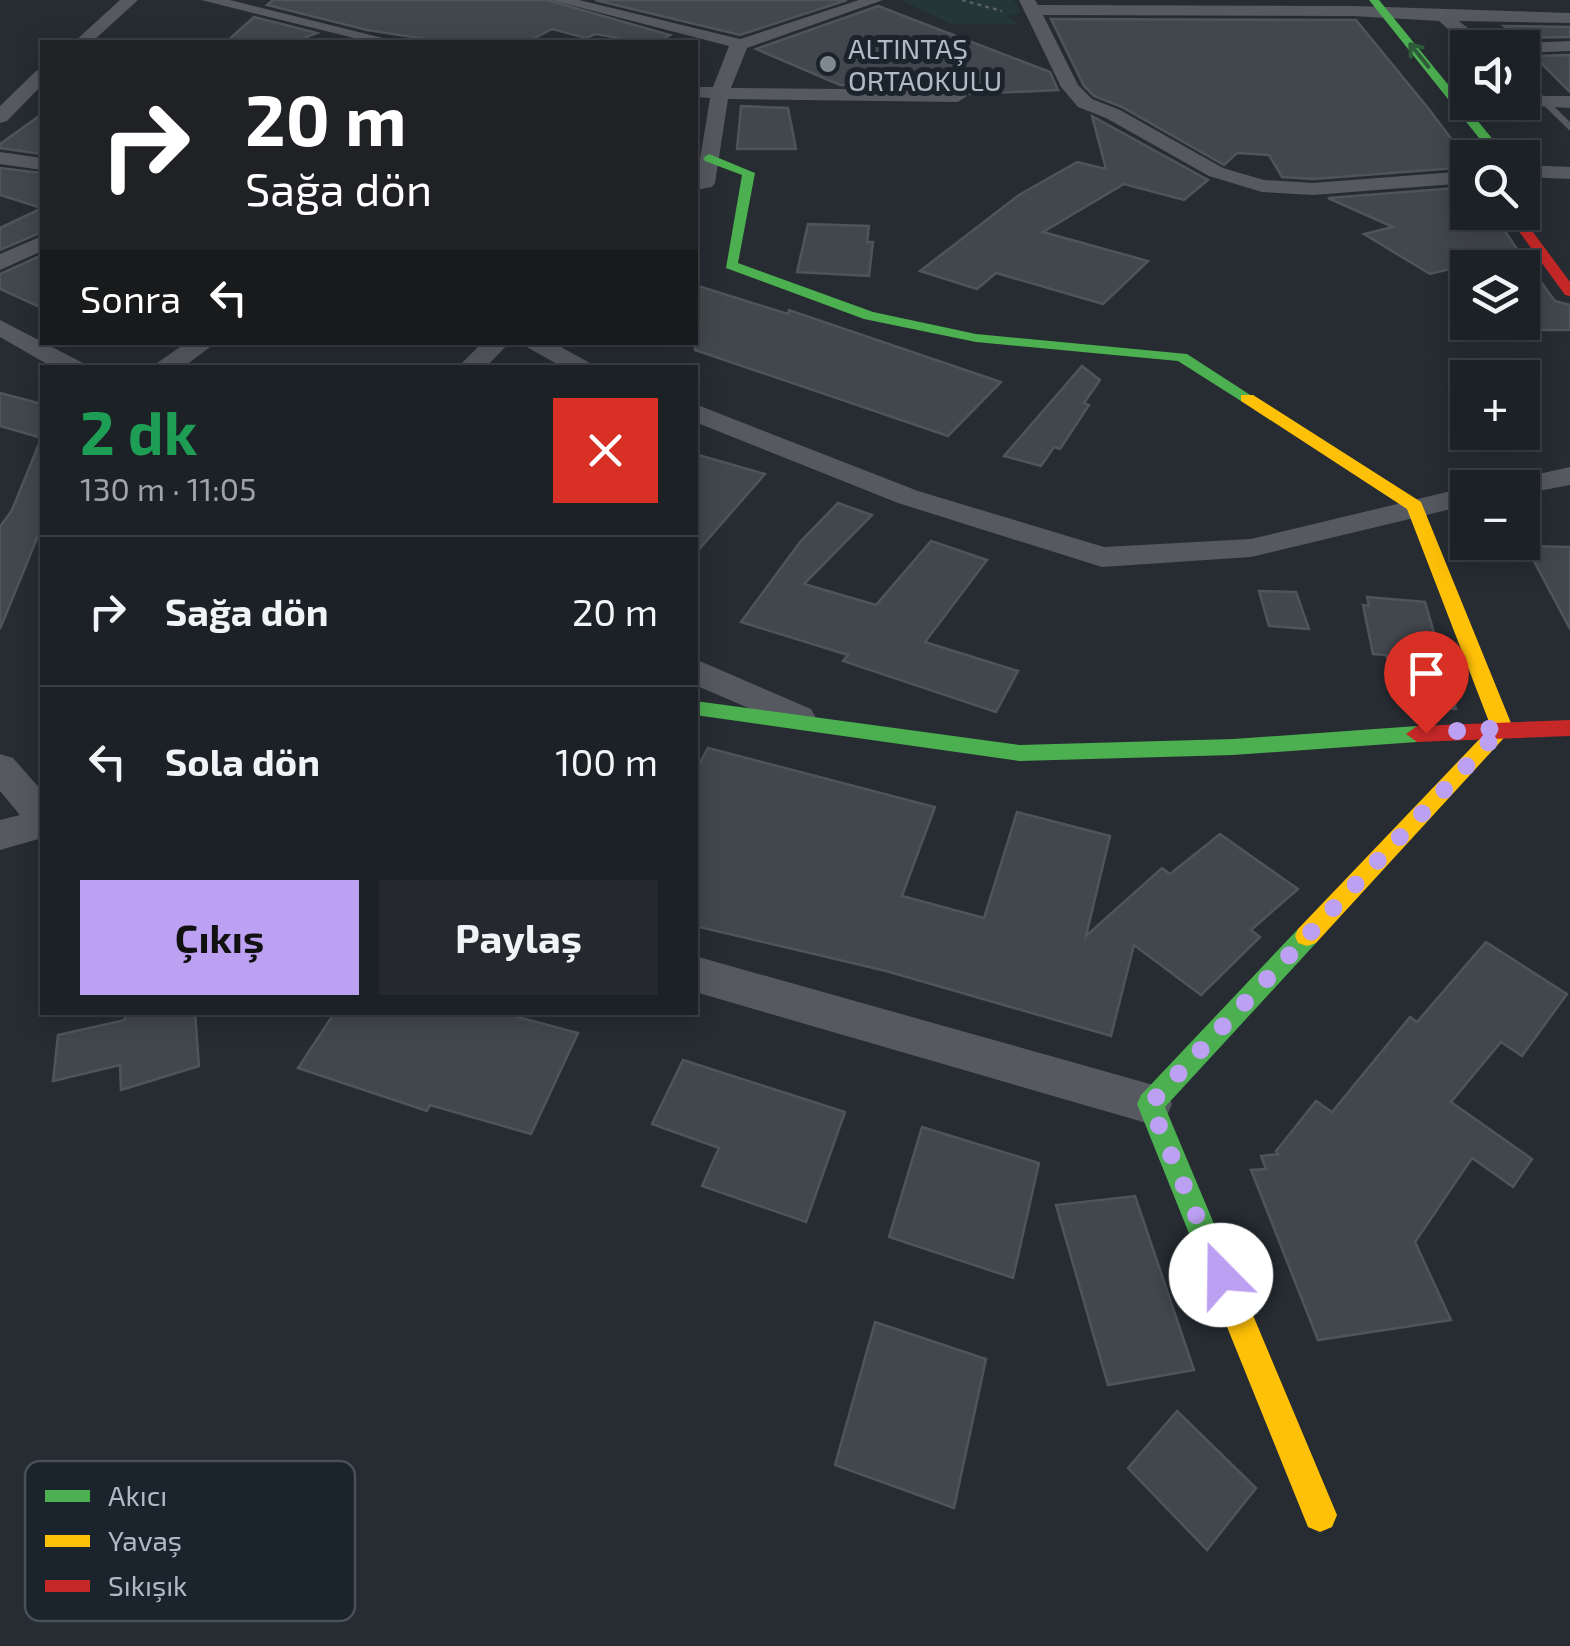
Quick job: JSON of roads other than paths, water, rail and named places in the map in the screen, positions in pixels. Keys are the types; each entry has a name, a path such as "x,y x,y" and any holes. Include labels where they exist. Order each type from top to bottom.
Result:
{"street":[{"path":"84,40 130,0"},
{"path":"209,0 330,18 385,40"},
{"path":"559,0 741,44"},
{"path":"582,6 602,0"},
{"path":"698,184 705,184 720,93 733,53 741,44 874,0"},
{"path":"1450,178 1313,189 1262,186 1216,172 1085,103 1070,88 1030,5 1364,6 1444,16 1570,18"},
{"path":"1364,6 1376,40"},
{"path":"1364,6 1486,140"},
{"path":"1444,16 1456,30"},
{"path":"312,40 330,18"},
{"path":"1540,46 1570,46"},
{"path":"0,79 40,77"},
{"path":"0,118 40,77"},
{"path":"698,92 958,96"},
{"path":"1545,102 1570,102"},
{"path":"0,158 40,164"},
{"path":"709,158 749,173 731,266 870,316 976,338 1182,357 1415,506 1502,728"},
{"path":"1540,172 1570,173"},
{"path":"1524,230 1570,292"},
{"path":"0,263 40,244"},
{"path":"0,327 69,365"},
{"path":"168,365 200,345"},
{"path":"473,365 495,345"},
{"path":"536,345 580,365"},
{"path":"698,413 908,498 1102,556 1180,556 1251,548 1450,499"},
{"path":"1540,482 1570,476"},
{"path":"698,672 806,722"},
{"path":"698,708 1019,753 1233,746 1502,728 1570,728"},
{"path":"1150,1104 1502,728"},
{"path":"0,766 40,813"},
{"path":"0,835 40,825"},
{"path":"698,975 1150,1104"},
{"path":"1150,1104 1320,1515"}],"lane":[{"path":"1540,97 1570,128"}],"place":[{"name":"ALTINTAŞ ORTAOKULU","path":"828,64"}]}
